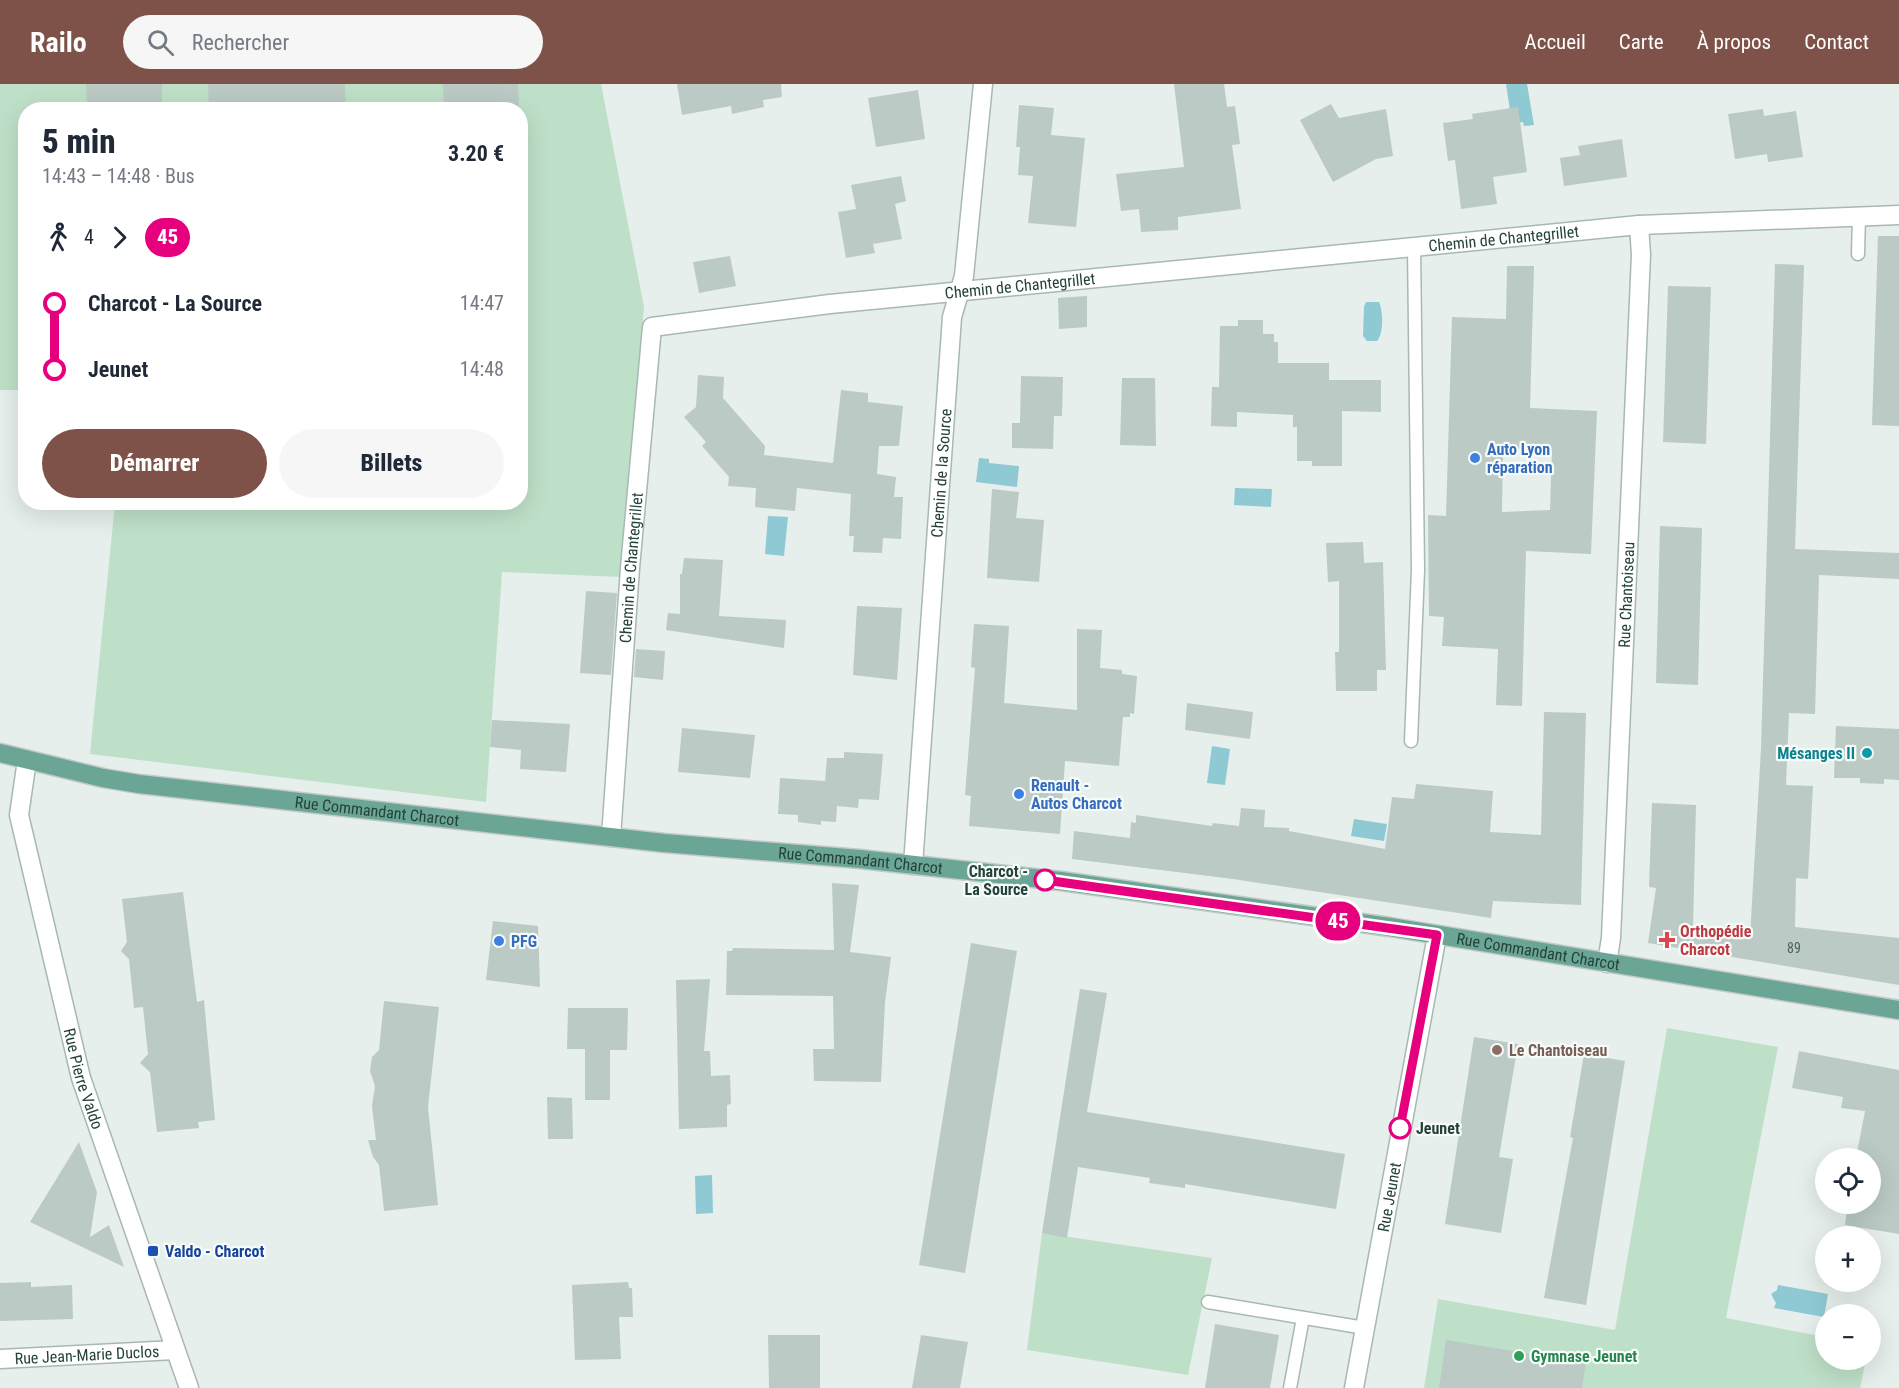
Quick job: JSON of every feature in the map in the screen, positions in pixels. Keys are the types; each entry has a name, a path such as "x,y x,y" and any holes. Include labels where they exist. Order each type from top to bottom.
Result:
{"main road":[{"name":"Rue Commandant Charcot","path":"0,753 139,784 611,837 1061,881 1437,935 1899,1010"}],"street":[{"name":"Chemin de la Source","path":"913,865 952,317 964,276 983,84"},
{"name":"Chemin de Chantegrillet","path":"611,837 630,568 652,327 830,304 1639,225 1899,214"},
{"name":"Rue Chantoiseau","path":"1607,963 1611,938 1640,267 1639,225"},
{"name":"Rue Pierre Valdo","path":"27,760 20,815 81,1078 189,1388"},
{"name":"Rue Jeunet","path":"1354,1388 1437,935"},
{"name":"Rue Jean-Marie Duclos","path":"0,1359 175,1350"}],"lane":[{"path":"1858,254 1859,216"},
{"path":"1411,741 1418,570 1414,246"},
{"path":"1208,1302 1365,1328"},
{"path":"1290,1388 1303,1318"}],"green space":[{"path":"0,84 601,84 644,307 620,577 502,572 486,802 90,754 114,510 528,510 528,102 18,102 18,390 0,390"},
{"path":"1667,1028 1778,1047 1726,1318 1815,1335 1815,1370 1864,1370 1860,1388 1424,1388 1438,1299 1615,1330"},
{"path":"1042,1233 1212,1258 1188,1375 1027,1350"}],"water":[{"path":"1506,84 1527,84 1534,125 1524,126 1523,122 1512,124"},
{"path":"1366,302 1379,302 1382,328 1377,341 1367,341 1363,336"},
{"path":"979,458 989,459 989,463 1019,466 1017,487 976,482"},
{"path":"1235,488 1272,489 1271,507 1234,505"},
{"path":"768,516 788,517 784,556 765,554"},
{"path":"1212,746 1230,749 1225,785 1207,783"},
{"path":"1354,819 1387,824 1384,841 1351,836"},
{"path":"712,1175 713,1213 696,1214 695,1176"},
{"path":"1778,1285 1828,1294 1826,1304 1815,1304 1815,1315 1774,1308 1776,1303 1771,1294 1777,1290"}],"building":[{"path":"86,84 162,84 162,102 87,102"},
{"path":"208,84 345,84 346,102 209,102"},
{"path":"443,84 518,84 519,102 444,102"},
{"path":"677,84 781,84 782,97 763,100 764,107 732,114 731,106 682,115"},
{"path":"1174,84 1224,84 1227,107 1235,106 1240,144 1232,145 1241,209 1178,217 1178,230 1141,232 1139,209 1121,211 1116,174 1184,167"},
{"path":"918,90 925,139 876,147 868,98"},
{"path":"1331,104 1339,118 1386,109 1393,156 1376,159 1333,182 1300,120"},
{"path":"1019,105 1054,108 1051,135 1085,138 1076,227 1028,223 1033,176 1018,175 1020,147 1016,147"},
{"path":"1518,107 1527,172 1493,177 1497,204 1461,209 1455,160 1448,161 1443,123 1473,119 1472,114"},
{"path":"1763,109 1764,116 1796,111 1803,157 1768,162 1767,154 1735,159 1728,114"},
{"path":"1622,139 1627,177 1564,186 1560,158 1580,155 1578,146"},
{"path":"901,176 906,201 895,204 902,239 873,244 875,253 846,258 838,212 856,209 851,185"},
{"path":"1878,236 1899,236 1899,426 1872,425"},
{"path":"730,256 736,286 699,293 693,262"},
{"path":"1775,264 1804,265 1795,549 1899,553 1899,579 1819,575 1815,714 1789,713 1786,785 1813,786 1808,879 1796,878 1795,927 1899,938 1899,985 1648,943 1656,888 1649,887 1652,803 1696,805 1693,927 1750,936 1761,749"},
{"path":"1507,266 1534,266 1530,408 1597,411 1591,554 1526,551 1522,706 1496,705 1498,649 1442,646 1444,617 1429,616 1428,515 1446,516 1452,317 1506,319","holes":["1503,449 1552,450 1550,510 1502,512"]},
{"path":"1668,286 1711,287 1706,444 1663,442"},
{"path":"1087,296 1087,327 1059,329 1058,298"},
{"path":"1238,320 1263,320 1263,334 1274,334 1274,342 1278,342 1278,363 1329,363 1329,380 1381,380 1381,412 1342,411 1342,466 1312,466 1312,461 1297,461 1297,427 1293,427 1293,415 1237,412 1237,427 1211,426 1212,387 1219,387 1220,326 1238,326"},
{"path":"698,375 724,377 723,398 765,446 764,455 833,463 841,390 868,393 868,402 903,406 899,446 879,446 877,474 896,477 894,497 903,497 901,539 883,538 882,553 853,552 854,536 849,536 851,494 797,488 795,511 755,507 756,488 728,486 729,477 702,446 706,442 684,417 696,407"},
{"path":"1021,376 1063,377 1062,416 1054,416 1053,449 1012,448 1012,423 1020,423"},
{"path":"1122,378 1155,378 1156,446 1120,445"},
{"path":"992,489 1019,492 1016,518 1044,520 1039,582 987,578"},
{"path":"1660,526 1702,528 1698,685 1656,683"},
{"path":"1363,542 1364,563 1383,562 1386,670 1377,670 1377,691 1336,691 1335,652 1339,652 1339,581 1328,582 1326,543"},
{"path":"684,558 723,560 719,616 786,620 784,648 666,630 668,613 680,614 680,574 682,574"},
{"path":"586,591 617,593 611,675 580,673"},
{"path":"857,606 902,608 897,680 853,675"},
{"path":"974,624 1009,626 1004,703 1077,710 1077,629 1102,630 1100,668 1122,670 1122,674 1137,676 1134,714 1130,713 1130,717 1123,717 1119,766 1065,761 1060,834 969,826 971,796 965,795 975,668 971,667"},
{"path":"636,649 665,651 663,680 634,677"},
{"path":"1187,703 1253,712 1250,739 1185,730"},
{"path":"1544,712 1586,713 1581,905 1493,901 1491,918 1233,879 1072,859 1074,831 1130,838 1131,822 1136,823 1136,815 1212,826 1213,823 1239,826 1241,808 1265,810 1264,827 1289,828 1289,831 1385,849 1392,797 1414,799 1416,784 1493,791 1490,832 1541,835"},
{"path":"492,720 570,724 566,772 520,769 521,750 490,747"},
{"name":"Mésanges II","path":"1836,726 1899,729 1899,780 1884,779 1884,784 1860,783 1860,778 1834,778"},
{"path":"682,728 755,735 750,778 678,772"},
{"path":"844,752 883,754 879,800 859,799 858,808 837,806 836,822 821,821 821,825 798,822 798,815 778,814 780,778 825,781 827,758 844,758"},
{"path":"832,883 859,885 850,952 891,957 885,1002 881,1082 814,1081 813,1049 834,1049 833,996 726,995 727,951 732,951 733,948 834,950"},
{"path":"183,892 197,1002 204,1000 215,1120 198,1122 199,1128 157,1132 150,1072 140,1063 148,1054 143,1007 134,1008 129,959 121,951 127,942 122,899"},
{"path":"493,921 538,926 540,987 486,980"},
{"path":"971,943 1017,951 965,1273 919,1265"},
{"path":"710,979 704,1051 710,1051 711,1076 730,1075 731,1104 727,1105 727,1127 679,1129 676,980"},
{"path":"1080,989 1107,993 1087,1112 1345,1154 1336,1209 1185,1184 1185,1188 1149,1183 1150,1178 1078,1167 1067,1238 1042,1233"},
{"path":"384,1001 439,1007 428,1107 438,1205 384,1211 379,1165 373,1157 368,1140 376,1140 372,1106 375,1086 370,1071 372,1057 379,1050"},
{"path":"568,1008 628,1008 627,1050 610,1050 610,1100 585,1100 585,1049 567,1049"},
{"path":"1474,1037 1518,1044 1499,1157 1513,1159 1501,1233 1445,1224"},
{"path":"1799,1051 1899,1070 1899,1234 1881,1231 1881,1226 1845,1225 1846,1214 1881,1214 1881,1148 1858,1148 1865,1111 1841,1108 1843,1097 1792,1088"},
{"path":"1584,1054 1625,1061 1586,1305 1544,1298 1573,1138 1570,1137"},
{"path":"547,1097 572,1098 573,1139 548,1139"},
{"path":"79,1142 97,1192 90,1237 109,1225 124,1267 30,1222"},
{"path":"31,1282 31,1287 72,1285 73,1319 0,1321 0,1283"},
{"path":"628,1282 629,1288 632,1288 633,1317 619,1317 621,1359 575,1360 572,1285"},
{"path":"1215,1324 1279,1335 1270,1388 1205,1388"},
{"path":"768,1335 820,1335 820,1388 769,1388"},
{"path":"921,1335 968,1342 960,1388 912,1388"},
{"name":"Gymnase Jeunet","path":"1446,1340 1586,1363 1582,1388 1439,1388"}],"bus line":[{"name":"45","path":"1045,880 1437,935 1400,1128"}],"place":[{"name":"Auto Lyon réparation","path":"1475,458"},
{"name":"Mésanges II","path":"1867,753"},
{"name":"Renault - Autos Charcot","path":"1019,794"},
{"name":"Charcot - La Source","path":"1045,880"},
{"name":"Orthopédie Charcot","path":"1667,940"},
{"name":"PFG","path":"499,941"},
{"name":"Le Chantoiseau","path":"1497,1050"},
{"name":"Jeunet","path":"1400,1128"},
{"name":"Valdo - Charcot","path":"153,1251"},
{"name":"Gymnase Jeunet","path":"1519,1356"}]}
